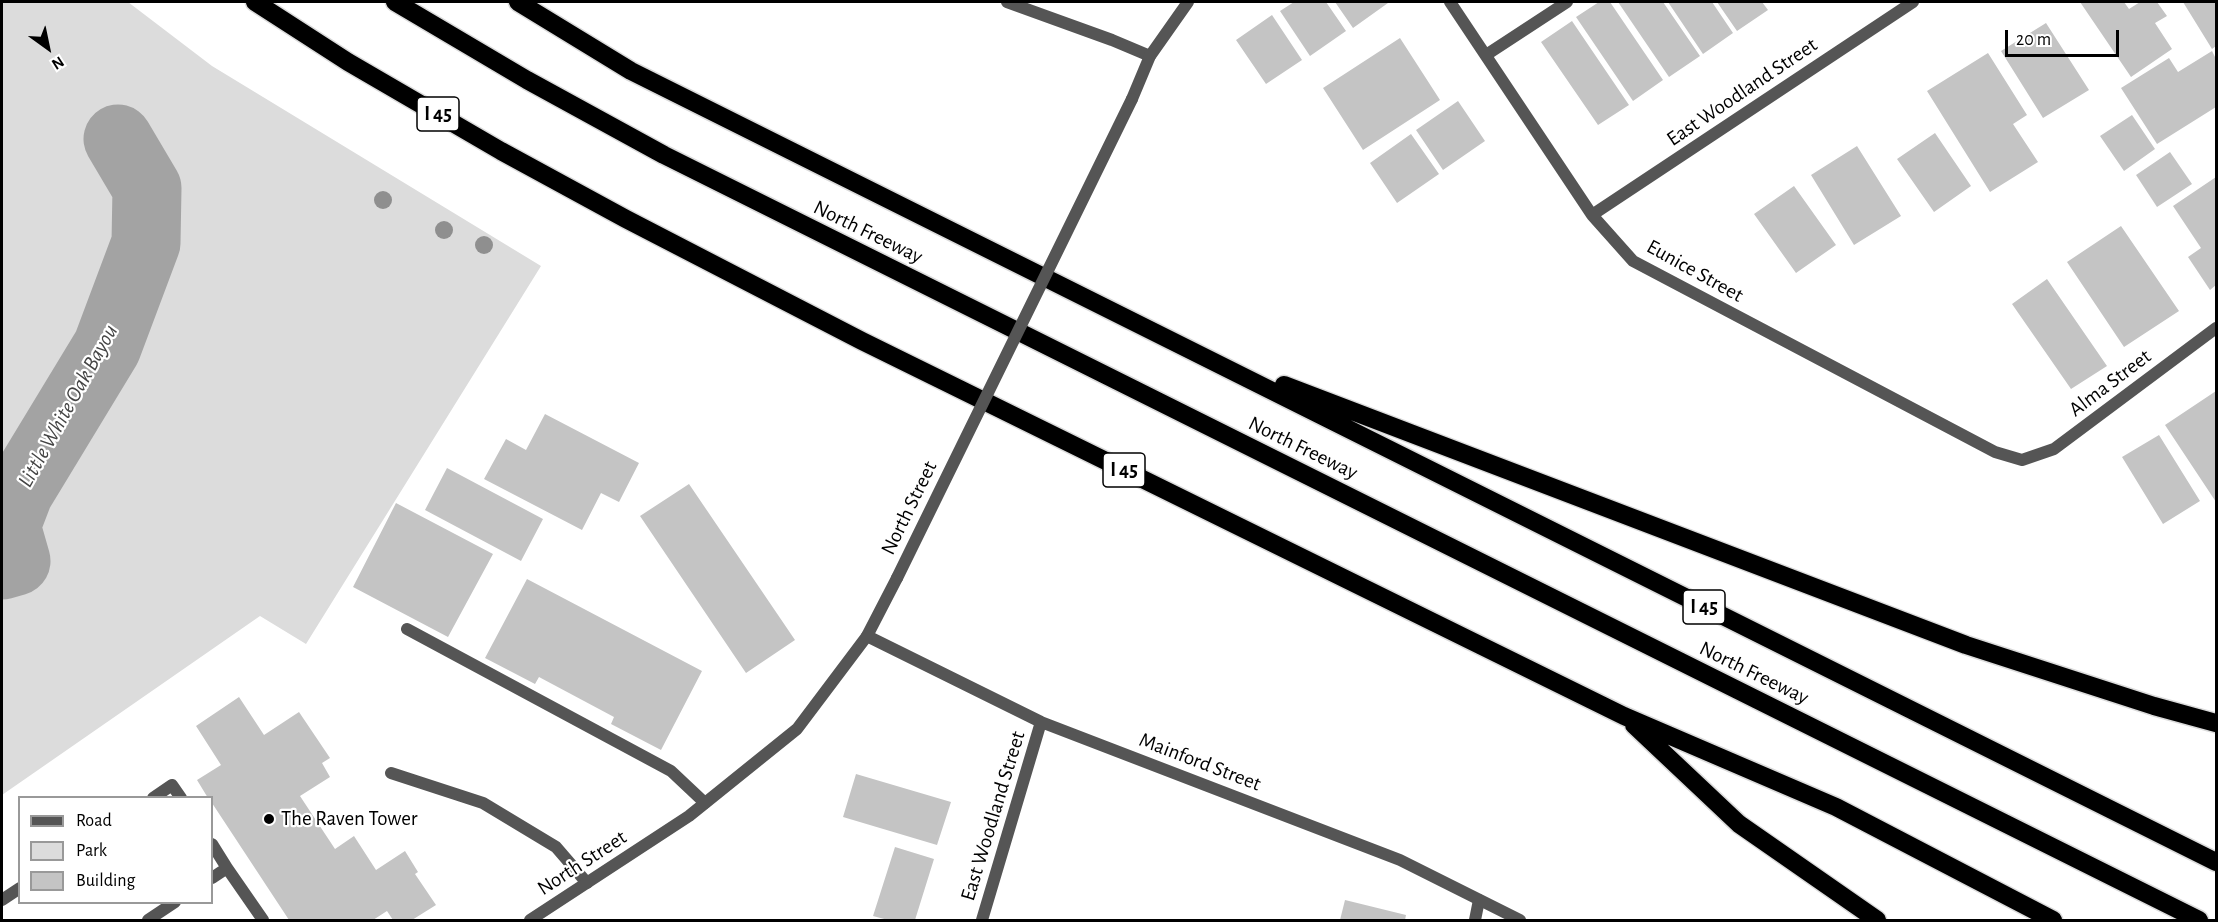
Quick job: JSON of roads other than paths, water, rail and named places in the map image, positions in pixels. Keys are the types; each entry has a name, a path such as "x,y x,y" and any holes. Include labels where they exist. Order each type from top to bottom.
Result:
{"highway":[{"name":"I 45","path":"255,2 348,62 501,151 873,347 1624,716 1836,807 2053,921"},
{"name":"North Freeway","path":"394,2 527,80 664,155 2199,921"},
{"name":"North Freeway","path":"518,2 631,71 2217,862"},
{"path":"1192,351 1586,498 1966,645 2154,706 2217,723"},
{"path":"1624,716 1739,824 1877,921"}],"street":[{"path":"1007,2 1150,56"},
{"name":"North Street","path":"530,921 689,816 797,729 867,636 1132,99 1150,56 1188,2"},
{"name":"Eunice Street","path":"1450,2 1592,215 1633,261 1995,452 2022,460"},
{"path":"1486,55 1567,2"},
{"name":"East Woodland Street","path":"1592,215 1913,2"},
{"name":"Alma Street","path":"2022,460 2054,449 2217,328"},
{"path":"407,629 671,771 705,803"},
{"name":"Mainford Street","path":"867,636 1041,722 1400,860 1520,921"},
{"name":"East Woodland Street","path":"982,921 1041,722"},
{"path":"391,773 483,803 556,847 587,883"},
{"path":"156,796 172,784 180,796"},
{"path":"213,846 263,921"},
{"path":"213,877 227,868"},
{"path":"2,900 18,889"},
{"path":"1475,921 1479,900"},
{"path":"148,921 174,904"}],"waterway":[{"name":"Little White Oak Bayou","path":"2,565 16,561 6,526 19,492 107,347 146,243 147,188 118,139"}],"place":[{"name":"The Raven Tower","path":"269,819"}]}
